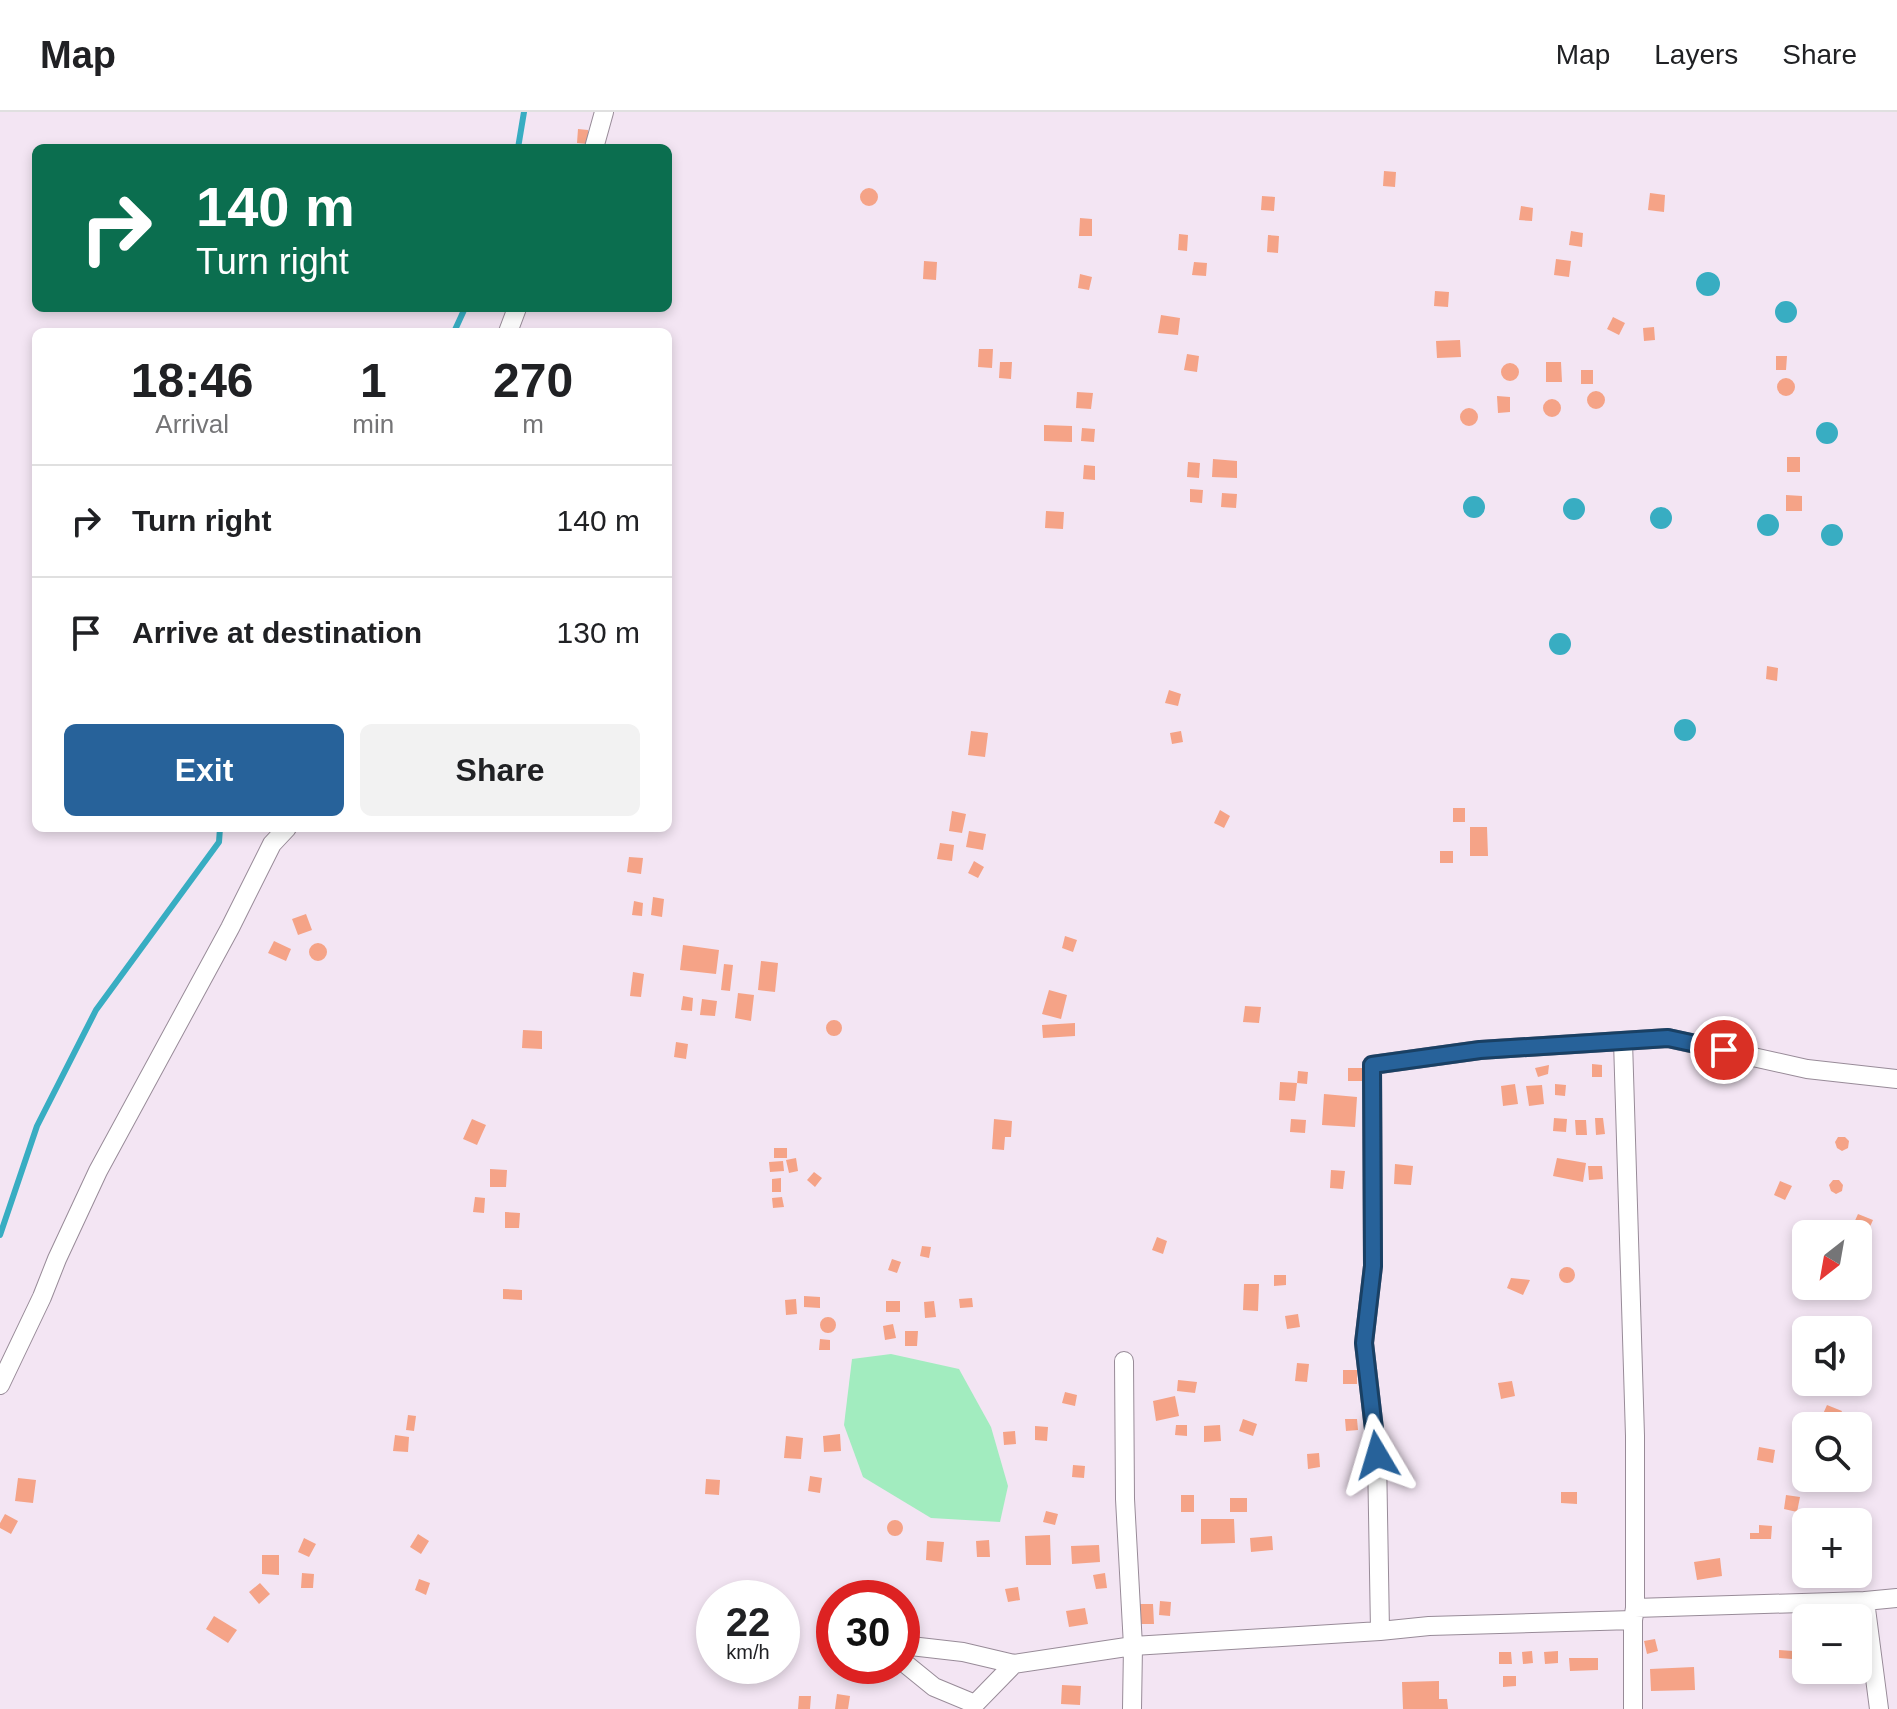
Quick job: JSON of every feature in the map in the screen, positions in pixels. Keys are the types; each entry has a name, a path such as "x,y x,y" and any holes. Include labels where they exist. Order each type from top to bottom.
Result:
{"street":[{"path":"595,144 604,112"},
{"path":"0,1385 98,1171 272,844 283,832"},
{"path":"1380,1631 1377,1455 1364,1343 1373,1266 1372,1065 1480,1050 1668,1038 1807,1069 1897,1079"},
{"path":"1623,1041 1635,1436 1633,1709"},
{"path":"1124,1361 1125,1499 1133,1646 1132,1709"},
{"path":"920,1647 963,1652 1014,1664 1133,1646 1897,1598"},
{"path":"1865,1601 1879,1709"},
{"path":"920,1676 934,1687 975,1704 1014,1664"}],"green space":[{"path":"891,1354 959,1369 991,1427 1008,1486 1000,1522 931,1518 863,1477 844,1425 852,1359"}],"water":[{"path":"1708,272 1716,276 1720,284 1716,292 1708,296 1700,292 1696,284 1700,276"},
{"path":"1782,301 1790,301 1797,312 1790,323 1782,323 1775,316 1775,308"},
{"path":"1823,422 1831,422 1838,433 1831,444 1823,444 1816,437 1816,429"},
{"path":"1470,496 1478,496 1485,507 1478,518 1470,518 1463,511 1463,503"},
{"path":"1570,498 1578,498 1585,509 1578,520 1570,520 1563,513 1563,505"},
{"path":"1657,507 1665,507 1672,518 1665,529 1657,529 1650,522 1650,514"},
{"path":"1764,514 1772,514 1779,525 1772,536 1764,536 1757,529 1757,521"},
{"path":"1828,524 1836,524 1843,535 1836,546 1828,546 1821,539 1821,531"},
{"path":"1556,633 1564,633 1571,644 1564,655 1556,655 1549,648 1549,640"},
{"path":"1681,719 1689,719 1696,730 1689,741 1681,741 1674,734 1674,726"}],"building":[{"path":"578,129 588,130 588,144 577,143"},
{"path":"1384,171 1396,172 1395,187 1383,186"},
{"path":"869,188 878,197 869,206 860,197"},
{"path":"1650,193 1665,195 1664,212 1648,210"},
{"path":"1262,196 1275,197 1274,211 1261,210"},
{"path":"1521,206 1533,208 1532,221 1519,220"},
{"path":"1080,218 1092,219 1092,236 1079,236"},
{"path":"1571,231 1583,233 1582,247 1569,245"},
{"path":"1179,234 1188,235 1187,251 1178,250"},
{"path":"1268,235 1279,236 1278,253 1267,252"},
{"path":"1556,259 1571,261 1569,277 1554,275"},
{"path":"924,261 937,262 936,280 923,279"},
{"path":"1194,262 1207,263 1206,276 1192,275"},
{"path":"1080,274 1092,277 1089,290 1078,288"},
{"path":"1435,291 1449,292 1448,307 1434,306"},
{"path":"1161,315 1180,318 1178,335 1158,333"},
{"path":"1613,317 1625,323 1619,335 1607,329"},
{"path":"1654,327 1655,340 1644,341 1643,328"},
{"path":"1460,340 1461,357 1437,358 1436,341"},
{"path":"979,349 993,349 992,368 978,367"},
{"path":"1187,354 1199,356 1197,372 1184,370"},
{"path":"1776,356 1787,356 1786,370 1776,370"},
{"path":"1000,362 1012,362 1011,379 999,378"},
{"path":"1546,362 1561,362 1562,382 1546,382"},
{"path":"1510,363 1519,372 1510,381 1501,372"},
{"path":"1581,370 1593,370 1593,384 1581,384"},
{"path":"1786,378 1795,387 1786,396 1777,387"},
{"path":"1596,391 1605,400 1596,409 1587,400"},
{"path":"1077,392 1093,393 1091,409 1076,408"},
{"path":"1497,396 1510,397 1510,412 1498,413"},
{"path":"1552,399 1561,408 1552,417 1543,408"},
{"path":"1469,408 1478,417 1469,426 1460,417"},
{"path":"1044,425 1072,426 1072,442 1044,441"},
{"path":"1082,428 1095,429 1094,442 1081,441"},
{"path":"1787,457 1800,457 1800,472 1787,472"},
{"path":"1213,459 1237,461 1237,478 1212,477"},
{"path":"1188,462 1200,463 1199,478 1187,477"},
{"path":"1084,465 1095,466 1095,480 1083,479"},
{"path":"1190,489 1203,490 1202,503 1190,502"},
{"path":"1222,493 1237,494 1236,508 1221,507"},
{"path":"1786,495 1802,496 1802,511 1786,511"},
{"path":"1046,511 1064,512 1063,529 1045,528"},
{"path":"1767,666 1778,668 1777,681 1766,679"},
{"path":"1169,690 1181,694 1178,706 1165,703"},
{"path":"971,731 988,733 985,757 968,755"},
{"path":"1181,731 1183,742 1172,744 1170,733"},
{"path":"1453,808 1465,808 1465,822 1453,822"},
{"path":"1220,810 1230,816 1224,828 1214,823"},
{"path":"952,811 966,814 962,833 949,831"},
{"path":"1470,827 1487,827 1488,856 1470,856"},
{"path":"969,831 986,834 983,850 966,847"},
{"path":"940,843 954,845 952,861 937,859"},
{"path":"1440,851 1453,851 1453,863 1440,863"},
{"path":"629,857 643,858 641,874 627,872"},
{"path":"974,861 984,867 978,878 968,873"},
{"path":"653,897 664,899 662,917 651,915"},
{"path":"634,901 643,903 642,916 632,915"},
{"path":"306,914 312,930 298,935 292,919"},
{"path":"1065,936 1077,940 1073,952 1062,948"},
{"path":"274,941 291,949 286,961 268,953"},
{"path":"314,943 322,943 327,952 325,959 314,961 309,956 309,948"},
{"path":"683,945 719,950 716,974 680,970"},
{"path":"761,961 778,963 775,992 758,990"},
{"path":"724,964 733,965 730,991 721,990"},
{"path":"633,972 644,974 641,997 630,996"},
{"path":"1049,990 1067,995 1061,1019 1042,1014"},
{"path":"738,993 754,995 751,1021 735,1018"},
{"path":"683,996 693,998 692,1011 681,1010"},
{"path":"702,999 717,1001 715,1016 700,1015"},
{"path":"1245,1006 1261,1007 1259,1023 1243,1022"},
{"path":"834,1020 842,1028 834,1036 826,1028"},
{"path":"1075,1023 1075,1036 1043,1038 1042,1025"},
{"path":"523,1030 542,1031 542,1049 522,1048"},
{"path":"676,1042 688,1044 686,1059 674,1057"},
{"path":"1592,1064 1602,1065 1602,1077 1592,1077"},
{"path":"1549,1065 1548,1074 1538,1077 1535,1068"},
{"path":"1348,1068 1362,1068 1362,1081 1348,1081"},
{"path":"1298,1071 1308,1072 1307,1084 1297,1083"},
{"path":"1280,1082 1297,1083 1295,1101 1279,1100"},
{"path":"1515,1084 1518,1104 1503,1106 1501,1086"},
{"path":"1555,1084 1566,1085 1565,1096 1555,1095"},
{"path":"1542,1085 1544,1104 1529,1106 1526,1086"},
{"path":"1324,1094 1357,1097 1355,1127 1322,1125"},
{"path":"1554,1118 1567,1119 1566,1132 1553,1131"},
{"path":"1595,1118 1603,1118 1605,1134 1596,1135"},
{"path":"472,1119 486,1125 477,1145 463,1139"},
{"path":"994,1119 1012,1121 1011,1137 1005,1137 1004,1150 992,1149"},
{"path":"1291,1119 1306,1120 1305,1133 1290,1132"},
{"path":"1575,1120 1586,1120 1587,1135 1576,1135"},
{"path":"1838,1137 1849,1141 1848,1148 1842,1151 1837,1148 1835,1142"},
{"path":"774,1148 787,1148 787,1158 774,1158"},
{"path":"796,1158 798,1171 789,1173 786,1160"},
{"path":"1557,1158 1586,1163 1583,1182 1553,1176"},
{"path":"783,1161 784,1171 770,1172 769,1162"},
{"path":"1395,1164 1413,1166 1411,1185 1394,1184"},
{"path":"1588,1166 1602,1166 1603,1179 1589,1180"},
{"path":"490,1169 507,1170 506,1187 490,1187"},
{"path":"1331,1170 1345,1171 1343,1189 1330,1188"},
{"path":"814,1172 822,1178 815,1187 807,1180"},
{"path":"781,1178 781,1192 772,1192 772,1179"},
{"path":"1833,1180 1839,1180 1843,1185 1842,1191 1836,1194 1829,1185"},
{"path":"1780,1181 1792,1186 1785,1200 1774,1195"},
{"path":"475,1197 485,1198 484,1213 473,1212"},
{"path":"782,1197 784,1207 773,1208 772,1198"},
{"path":"505,1212 520,1213 519,1228 505,1228"},
{"path":"1858,1214 1873,1220 1872,1222 1855,1220"},
{"path":"1157,1237 1167,1241 1163,1254 1152,1250"},
{"path":"922,1246 931,1247 929,1258 920,1256"},
{"path":"892,1259 901,1262 897,1273 888,1270"},
{"path":"1564,1267 1570,1267 1575,1275 1573,1281 1564,1283 1559,1278 1559,1272"},
{"path":"1274,1275 1286,1275 1286,1285 1274,1286"},
{"path":"1511,1278 1530,1280 1523,1295 1507,1288"},
{"path":"1244,1284 1259,1284 1258,1311 1243,1310"},
{"path":"503,1289 522,1290 522,1300 503,1299"},
{"path":"804,1296 820,1297 820,1308 804,1307"},
{"path":"972,1298 973,1307 960,1308 959,1299"},
{"path":"796,1299 797,1314 786,1315 785,1300"},
{"path":"886,1301 900,1301 900,1312 886,1312"},
{"path":"934,1301 936,1317 925,1318 924,1302"},
{"path":"1298,1314 1300,1327 1287,1329 1285,1316"},
{"path":"825,1317 831,1317 836,1325 834,1331 825,1333 820,1328 820,1322"},
{"path":"893,1324 896,1338 885,1340 883,1326"},
{"path":"905,1331 918,1331 917,1346 905,1346"},
{"path":"820,1339 830,1340 830,1350 819,1350"},
{"path":"1297,1363 1309,1364 1307,1382 1295,1381"},
{"path":"1343,1370 1357,1370 1357,1384 1343,1384"},
{"path":"1178,1380 1197,1382 1195,1393 1177,1391"},
{"path":"1512,1381 1515,1396 1501,1399 1498,1383"},
{"path":"1065,1392 1077,1395 1075,1406 1062,1403"},
{"path":"1175,1396 1179,1416 1156,1421 1153,1401"},
{"path":"1827,1405 1842,1411 1842,1412 1824,1412"},
{"path":"408,1415 416,1416 414,1431 406,1430"},
{"path":"1243,1419 1257,1424 1253,1436 1239,1431"},
{"path":"1345,1419 1357,1419 1358,1430 1346,1431"},
{"path":"1176,1425 1187,1425 1187,1436 1175,1435"},
{"path":"1220,1425 1221,1441 1204,1442 1204,1426"},
{"path":"1035,1426 1048,1427 1047,1441 1035,1440"},
{"path":"1015,1431 1016,1444 1004,1445 1003,1432"},
{"path":"840,1434 841,1451 824,1452 823,1436"},
{"path":"395,1435 409,1437 408,1452 393,1451"},
{"path":"786,1436 803,1438 801,1459 784,1458"},
{"path":"1759,1447 1775,1450 1773,1463 1757,1460"},
{"path":"1319,1453 1320,1467 1308,1469 1307,1454"},
{"path":"1073,1465 1085,1466 1084,1478 1072,1477"},
{"path":"810,1476 822,1478 820,1493 808,1491"},
{"path":"18,1478 36,1480 33,1503 15,1501"},
{"path":"706,1479 720,1480 719,1495 705,1494"},
{"path":"1561,1492 1577,1492 1577,1504 1561,1503"},
{"path":"1181,1495 1194,1495 1194,1512 1181,1512"},
{"path":"1786,1495 1800,1497 1798,1508 1792,1508 1792,1511 1784,1509"},
{"path":"1230,1498 1247,1498 1247,1512 1230,1512"},
{"path":"1046,1511 1058,1514 1055,1525 1043,1522"},
{"path":"5,1514 18,1521 11,1534 0,1528"},
{"path":"1201,1519 1234,1519 1235,1543 1201,1544"},
{"path":"892,1520 898,1520 903,1528 901,1534 892,1536 887,1531 887,1525"},
{"path":"1759,1525 1772,1526 1771,1539 1750,1539 1750,1533 1759,1533"},
{"path":"418,1534 429,1541 421,1554 410,1547"},
{"path":"1050,1535 1051,1565 1026,1565 1025,1536"},
{"path":"1272,1536 1273,1550 1251,1552 1250,1538"},
{"path":"304,1538 316,1544 309,1557 298,1552"},
{"path":"989,1540 990,1557 977,1557 976,1541"},
{"path":"927,1541 944,1542 942,1562 926,1560"},
{"path":"1099,1545 1100,1562 1072,1564 1071,1546"},
{"path":"262,1555 279,1555 279,1575 262,1574"},
{"path":"1720,1558 1722,1576 1697,1580 1694,1562"},
{"path":"302,1573 314,1574 313,1588 301,1588"},
{"path":"1105,1573 1107,1588 1096,1589 1093,1575"},
{"path":"419,1579 430,1583 426,1595 415,1590"},
{"path":"260,1583 270,1594 259,1604 249,1592"},
{"path":"1018,1587 1020,1600 1008,1602 1005,1589"},
{"path":"1160,1601 1171,1602 1170,1616 1159,1615"},
{"path":"1139,1604 1153,1604 1154,1624 1140,1624"},
{"path":"1085,1608 1088,1624 1069,1627 1066,1611"},
{"path":"214,1616 237,1630 228,1643 206,1629"},
{"path":"1655,1639 1658,1651 1647,1654 1644,1641"},
{"path":"1779,1650 1792,1651 1792,1659 1779,1658"},
{"path":"1532,1651 1533,1663 1523,1664 1522,1652"},
{"path":"1558,1651 1558,1663 1545,1664 1544,1652"},
{"path":"1499,1652 1511,1652 1512,1664 1499,1664"},
{"path":"1569,1658 1598,1658 1598,1670 1570,1671"},
{"path":"1694,1667 1695,1690 1651,1691 1650,1669"},
{"path":"1503,1676 1516,1676 1516,1686 1503,1687"},
{"path":"1439,1681 1439,1699 1447,1699 1448,1709 1403,1709 1402,1682"},
{"path":"1062,1685 1081,1686 1080,1705 1061,1704"},
{"path":"837,1694 850,1696 848,1709 835,1709"},
{"path":"799,1696 811,1696 810,1709 798,1709"}],"waterway":[{"path":"519,144 524,112"},
{"path":"456,328 463,312"},
{"path":"0,1235 37,1126 96,1010 219,842 220,832"}],"route":[{"path":"1377,1455 1364,1343 1373,1266 1372,1065 1480,1050 1668,1038 1724,1050"}]}
